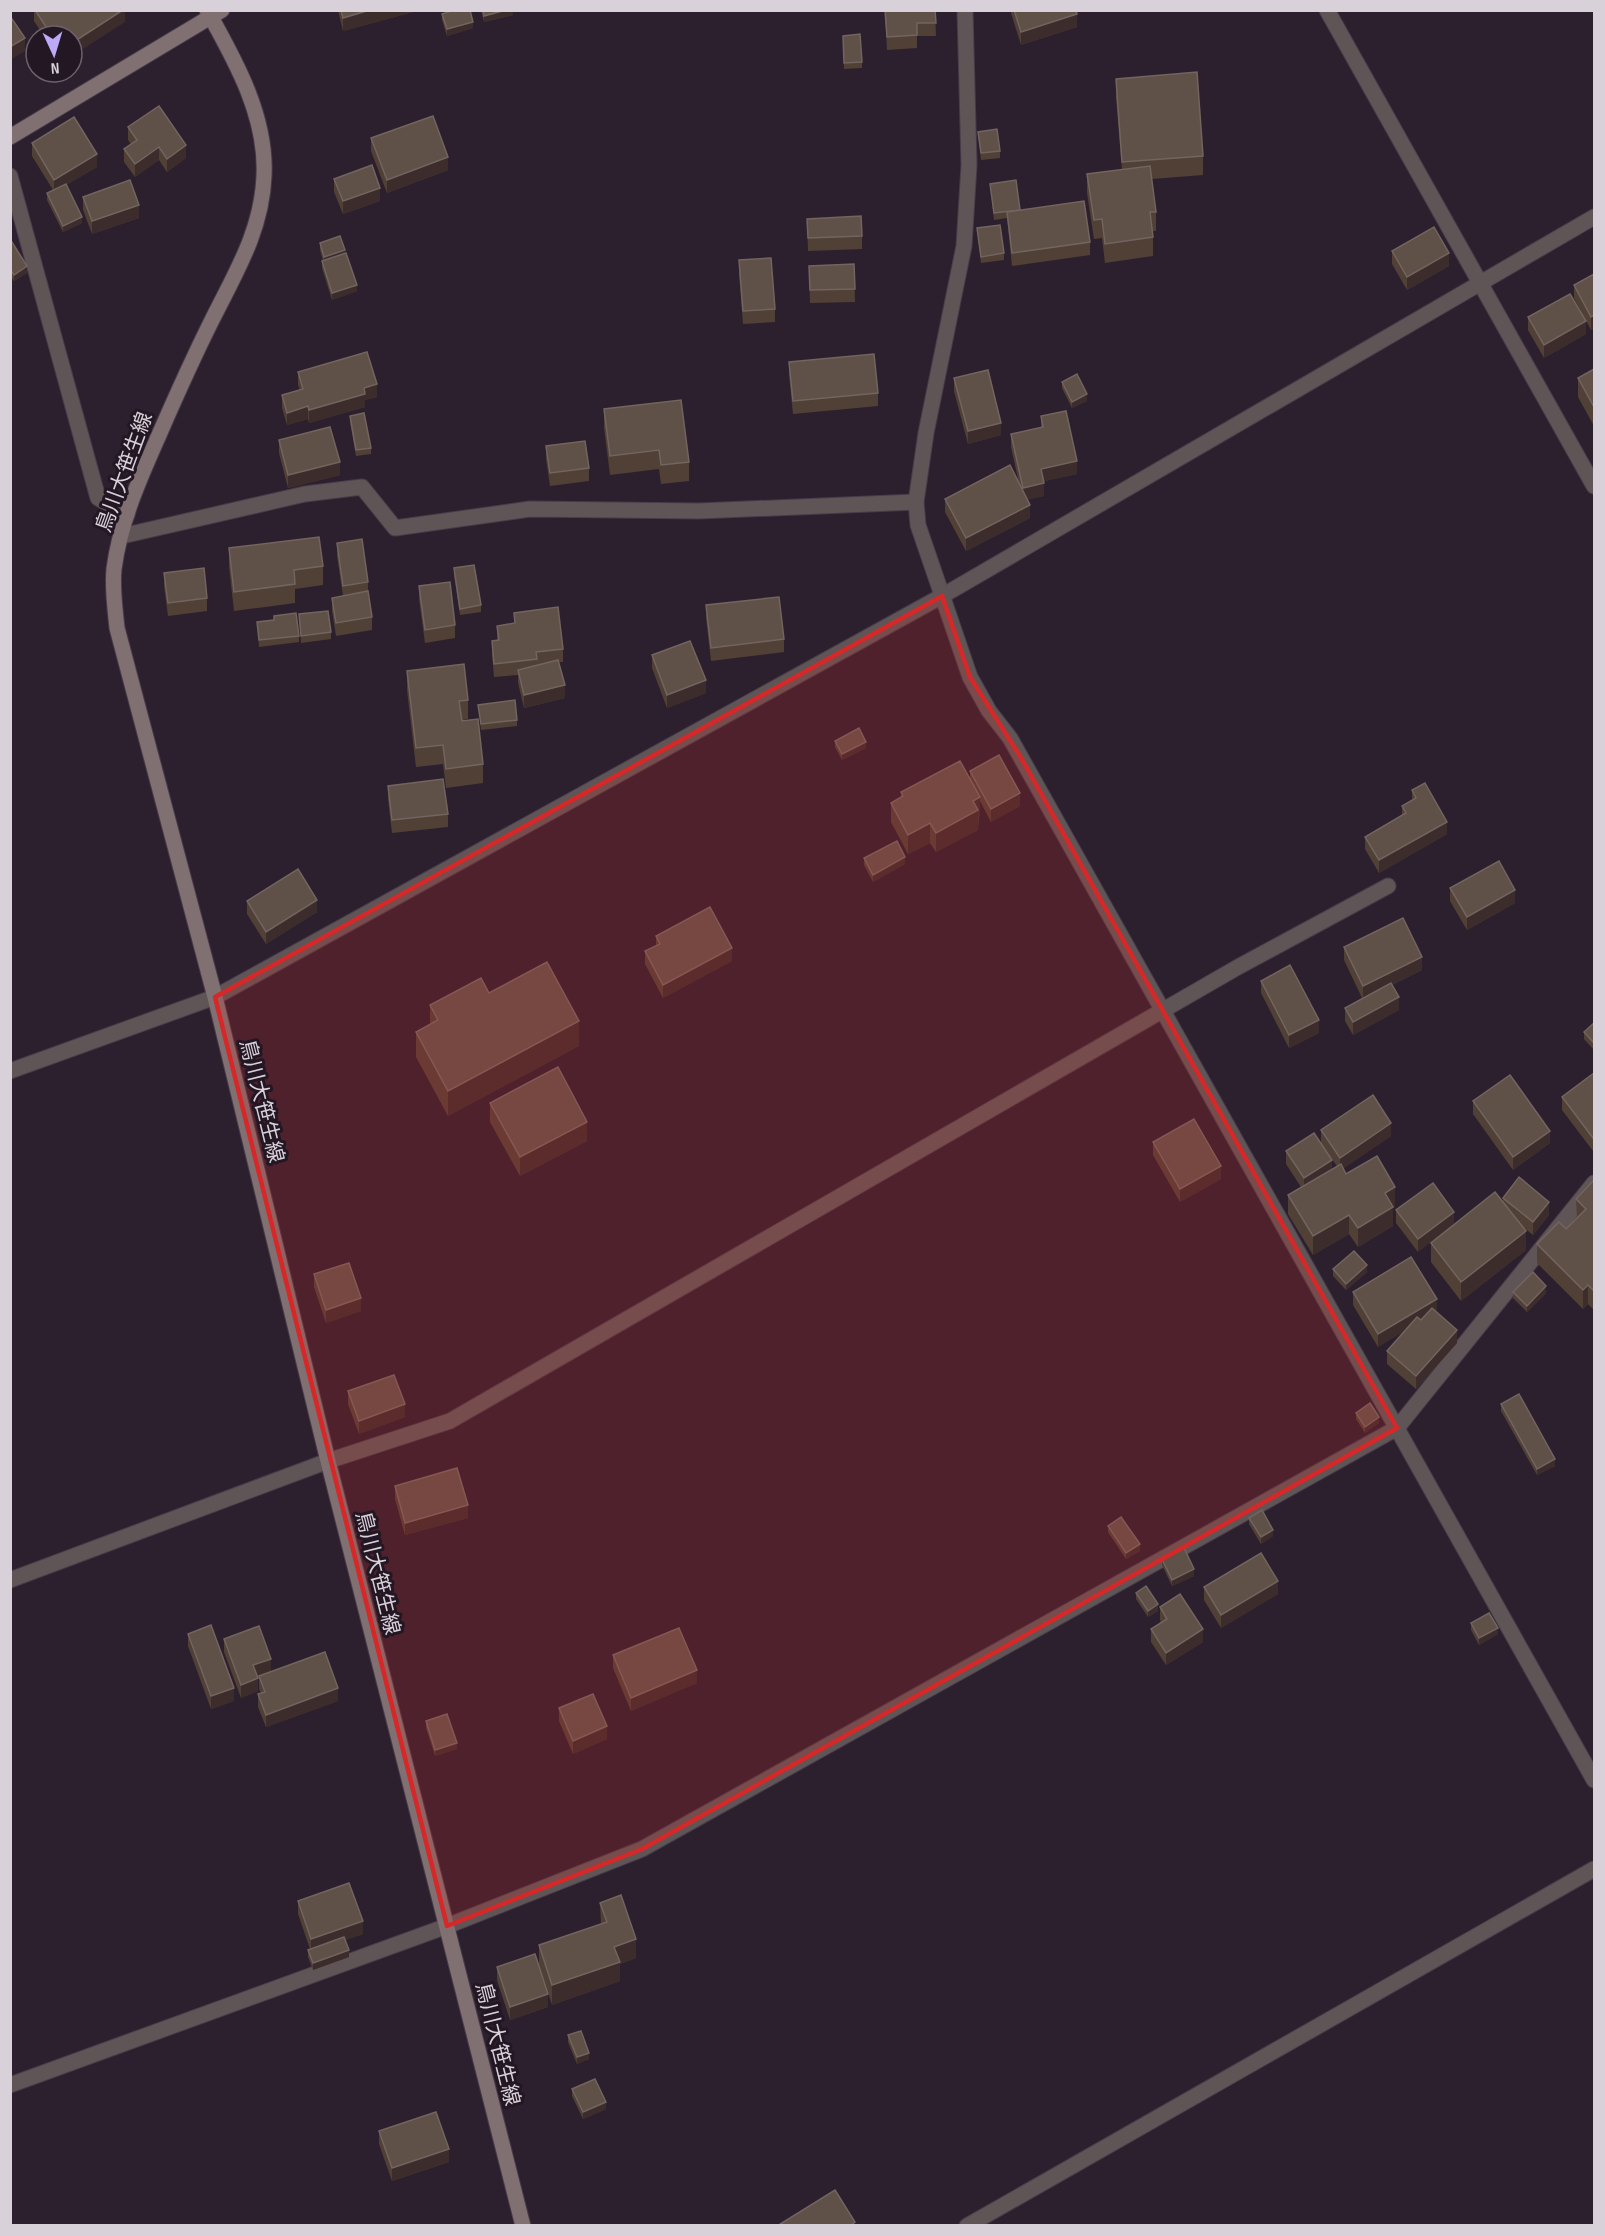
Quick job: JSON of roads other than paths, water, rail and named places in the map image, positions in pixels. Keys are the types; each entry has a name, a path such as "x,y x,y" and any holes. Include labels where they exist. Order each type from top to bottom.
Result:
{"street":[{"path":"965,10 969,165 964,246 926,433 916,502 918,525 969,677 989,711 1010,738 1594,1780"},
{"path":"1327,10 1594,486"},
{"path":"10,137 213,13"},
{"name":"鳥川大笹生線","path":"213,13 245,82 260,135 264,176 257,226 245,256 193,357 140,479 127,515 114,569 113,599 117,627 215,997 328,1461 523,2226"},
{"path":"10,176 98,498 127,515"},
{"path":"10,1071 215,997 942,596 1594,217"},
{"path":"122,536 305,494 362,487 395,528 530,509 699,511 916,502"},
{"path":"10,1580 328,1461 450,1421 1162,1011 1388,886"},
{"path":"10,2085 447,1926 642,1849 1397,1428 1594,1183"},
{"path":"967,2226 1594,1869"}]}
